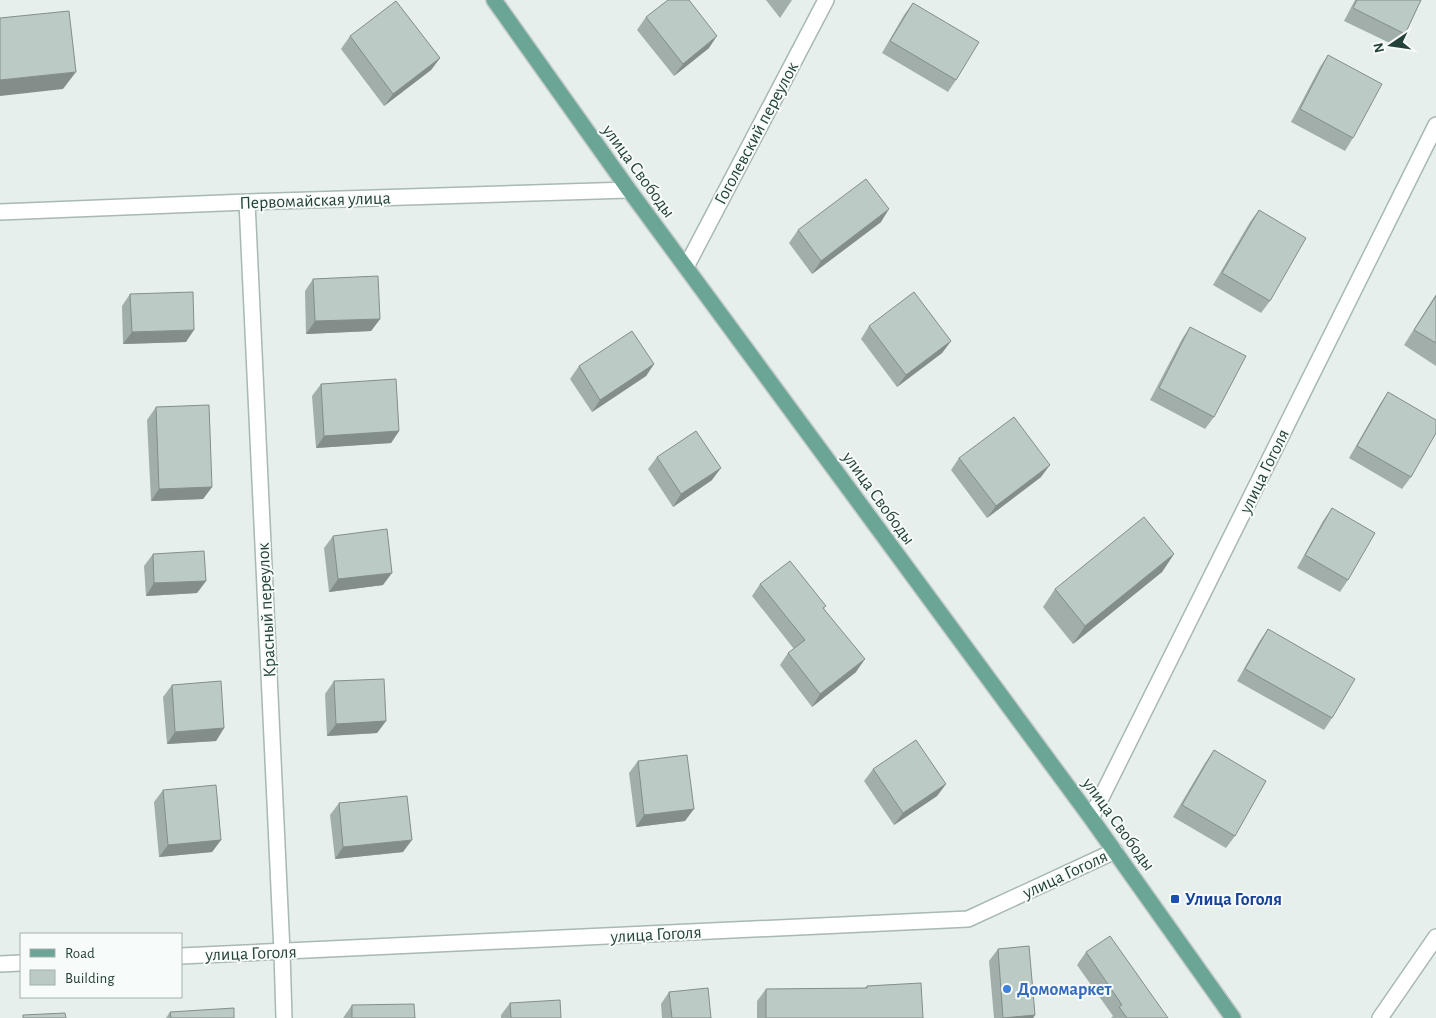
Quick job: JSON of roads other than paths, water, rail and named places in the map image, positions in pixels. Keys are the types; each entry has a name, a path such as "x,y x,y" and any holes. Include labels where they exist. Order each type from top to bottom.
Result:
{"main road":[{"name":"улица Свободы","path":"494,0 686,267 1115,851 1233,1018"}],"street":[{"name":"Гоголевский переулок","path":"686,267 826,0"},
{"name":"улица Гоголя","path":"1091,818 1436,125"},
{"name":"Первомайская улица","path":"0,212 630,190"},
{"name":"Красный переулок","path":"247,202 284,1018"},
{"name":"улица Гоголя","path":"182,956 968,919 1115,851"},
{"path":"1380,1018 1436,937"},
{"path":"0,964 20,963"}],"place":[{"name":"Улица Гоголя","path":"1175,899"},
{"name":"Домомаркет","path":"1007,989"}]}
